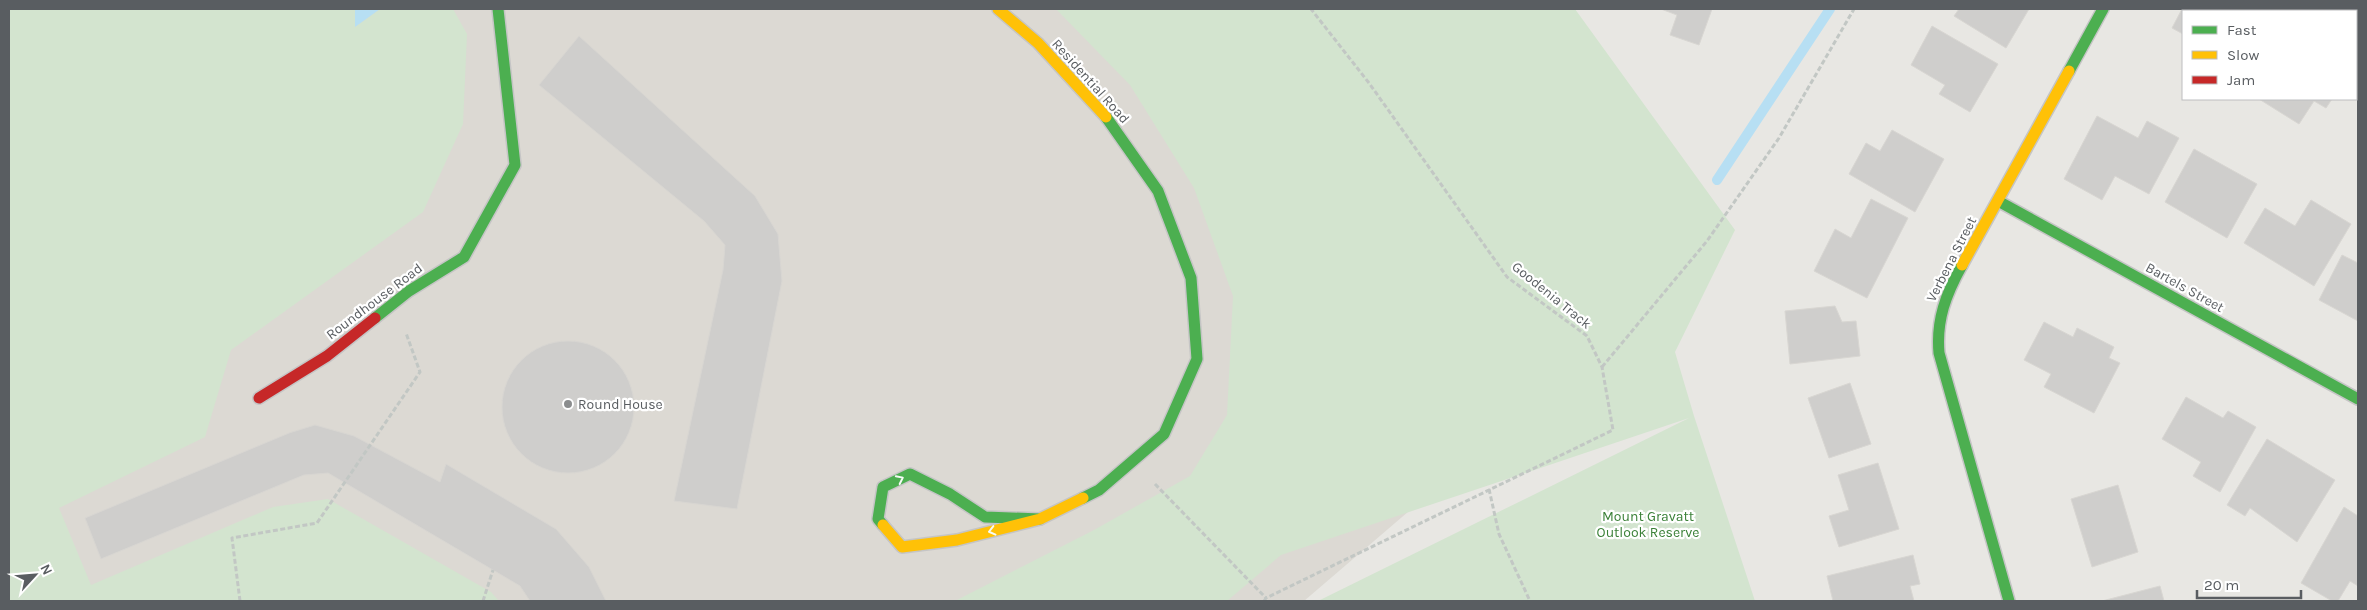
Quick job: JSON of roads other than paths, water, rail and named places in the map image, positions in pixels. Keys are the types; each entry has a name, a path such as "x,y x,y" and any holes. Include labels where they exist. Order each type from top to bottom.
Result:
{"street":[{"name":"Roundhouse Road","path":"259,398 327,356 409,291 464,257 515,165 498,9"},
{"name":"Residential Road","path":"998,9 1038,43 1110,121 1158,191 1191,278 1197,359 1164,434 1099,490 1040,519 957,540 902,547 878,519 883,487 910,474 950,494 985,516 1040,519"},
{"name":"Verbena Street","path":"2009,601 1943,373 1937,343 1938,326 1944,300 2103,9"},
{"name":"Bartels Street","path":"1998,201 2358,399"}],"water":[{"path":"355,9 380,9 355,27"}],"waterway":[{"path":"1717,180 1830,9"}],"place":[{"name":"Round House","path":"568,404"}],"park label":[{"name":"Mount Gravatt Outlook Reserve","path":"1648,524"}]}
